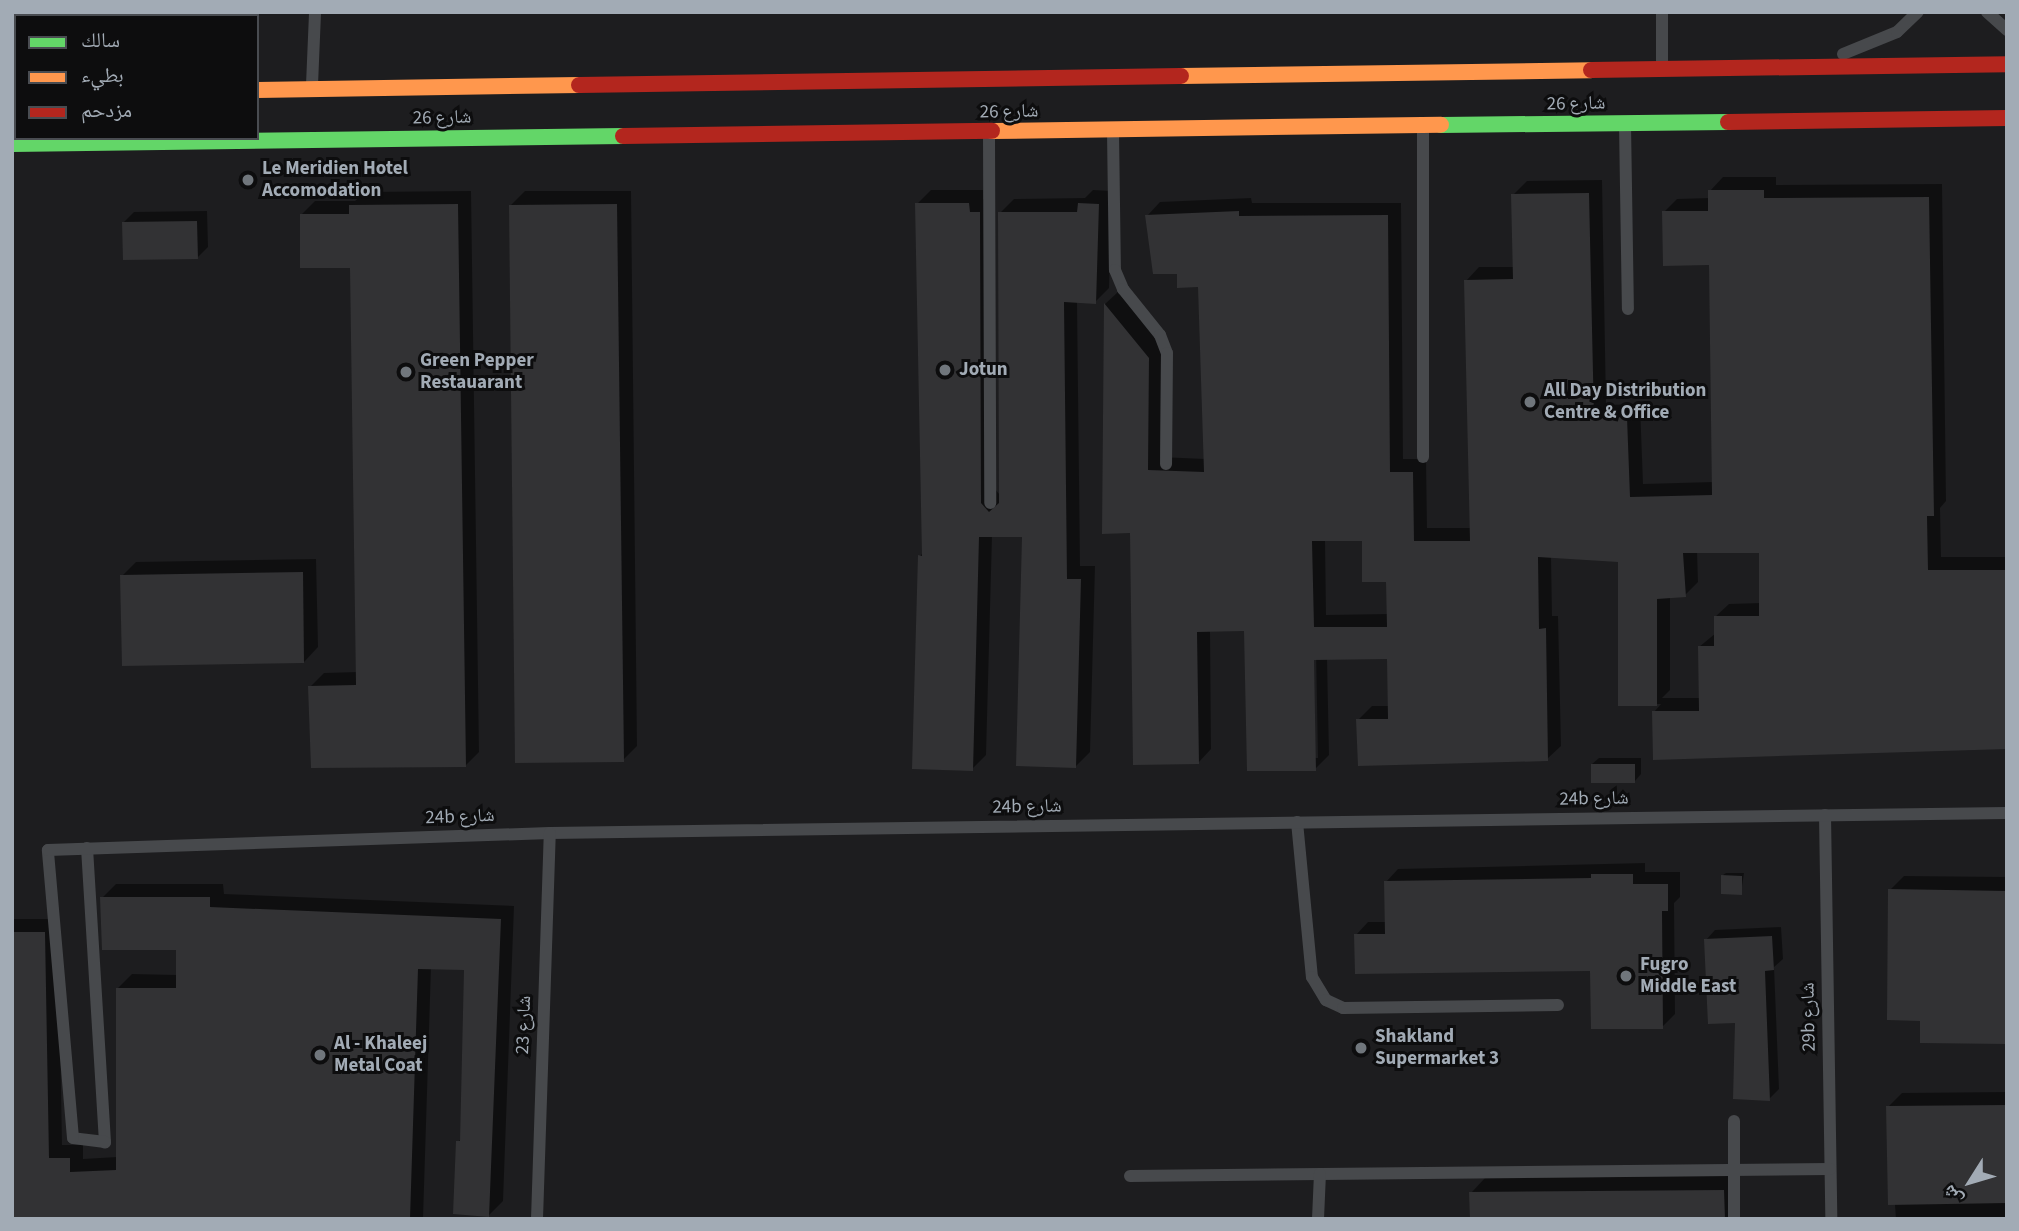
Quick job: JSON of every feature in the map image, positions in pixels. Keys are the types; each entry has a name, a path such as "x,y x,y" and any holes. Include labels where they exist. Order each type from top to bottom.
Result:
{"street":[{"name":"شارع 26","path":"259,90 2007,64"},
{"path":"1279,74 1283,94"},
{"path":"1265,130 1278,114"},
{"name":"شارع 26","path":"12,144 1423,128 2007,118"}],"lane":[{"path":"312,89 315,12"},
{"path":"1662,12 1662,68"},
{"path":"1808,66 1880,41 1917,12"},
{"path":"1987,12 2007,30"},
{"path":"1625,124 1628,309"},
{"path":"1423,128 1423,457"},
{"path":"1113,132 1115,270 1123,289 1160,335 1167,353 1166,464"},
{"path":"989,133 990,503"},
{"name":"24b شارع","path":"87,848 105,1142 73,1138 48,850 87,848 550,833 2007,813"},
{"name":"29b شارع","path":"1825,815 1831,1219"},
{"path":"1297,822 1312,977 1326,1000 1343,1008 1558,1004"},
{"name":"شارع 23","path":"537,1219 550,833"},
{"path":"1734,1121 1734,1219"},
{"path":"1130,1176 1830,1169"},
{"path":"1318,1219 1320,1174"}],"shaded area":[{"path":"12,12 2007,12 2007,1219 12,1219"}],"building":[{"path":"1708,190 1764,190 1764,198 1929,197 1934,516 1927,516 1928,570 2007,570 2007,749 1653,760 1652,711 1699,711 1698,646 1714,646 1714,616 1759,616 1759,553 1683,553 1686,597 1657,599 1657,706 1618,706 1618,562 1538,557 1539,629 1546,628 1548,761 1358,766 1356,719 1388,719 1387,659 1314,660 1316,771 1247,771 1244,631 1197,632 1199,764 1133,765 1130,533 1102,534 1104,303 1149,358 1148,470 1204,472 1198,287 1177,288 1177,274 1153,274 1145,215 1239,211 1239,216 1388,215 1390,472 1413,472 1414,541 1470,541 1464,280 1513,279 1511,194 1589,193 1594,418 1627,417 1630,497 1712,495 1709,265 1663,266 1662,211 1708,211","holes":["1312,541 1362,541 1362,582 1386,582 1387,627 1314,627"]},
{"path":"915,203 969,203 970,212 980,212 981,503 989,512 999,503 998,212 1077,212 1078,203 1099,204 1096,304 1064,302 1067,579 1081,579 1076,768 1016,766 1022,537 979,537 973,771 912,769 918,555 922,556"},
{"path":"458,204 466,767 311,768 308,686 356,685 350,268 300,268 300,214 349,214 349,205"},
{"path":"617,204 624,762 515,763 509,205"},
{"path":"197,221 198,259 123,260 122,222"},
{"path":"303,572 304,663 122,666 120,575"},
{"path":"1591,764 1635,764 1635,783 1591,783"},
{"path":"1591,874 1633,874 1633,884 1668,884 1668,911 1662,911 1663,1029 1591,1029 1590,971 1355,974 1354,934 1385,934 1384,881 1591,878"},
{"path":"1721,875 1742,876 1742,895 1721,894"},
{"path":"1888,889 2007,891 2007,1044 1920,1043 1920,1021 1887,1020"},
{"path":"100,897 210,897 210,907 501,919 489,1217 453,1214 456,1141 460,1141 464,970 418,969 410,1219 12,1219 12,932 45,932 49,1158 70,1158 70,1172 116,1170 116,988 176,988 176,950 102,950"},
{"path":"1772,936 1774,970 1765,971 1770,1101 1733,1099 1735,1023 1708,1024 1704,939"},
{"path":"2007,1105 2007,1203 1888,1205 1886,1106"},
{"path":"1724,1190 1725,1219 1470,1219 1469,1192"}],"traffic: fast":[{"path":"1441,125 1728,122"},
{"path":"12,144 623,136"}],"traffic: slow":[{"path":"1181,76 1591,70"},
{"path":"259,90 579,85"},
{"path":"992,131 1441,125"}],"traffic: jam":[{"path":"1591,70 2007,64"},
{"path":"579,85 1181,76"},
{"path":"1728,122 2007,118"},
{"path":"623,136 992,131"}],"place":[{"name":"Le Meridien Hotel Accomodation","path":"248,180"},
{"name":"Jotun","path":"945,370"},
{"name":"Green Pepper Restauarant","path":"406,372"},
{"name":"All Day Distribution Centre & Office","path":"1530,402"},
{"name":"Fugro Middle East","path":"1626,976"},
{"name":"Shakland Supermarket 3","path":"1361,1048"},
{"name":"Al - Khaleej Metal Coat","path":"320,1055"}]}
